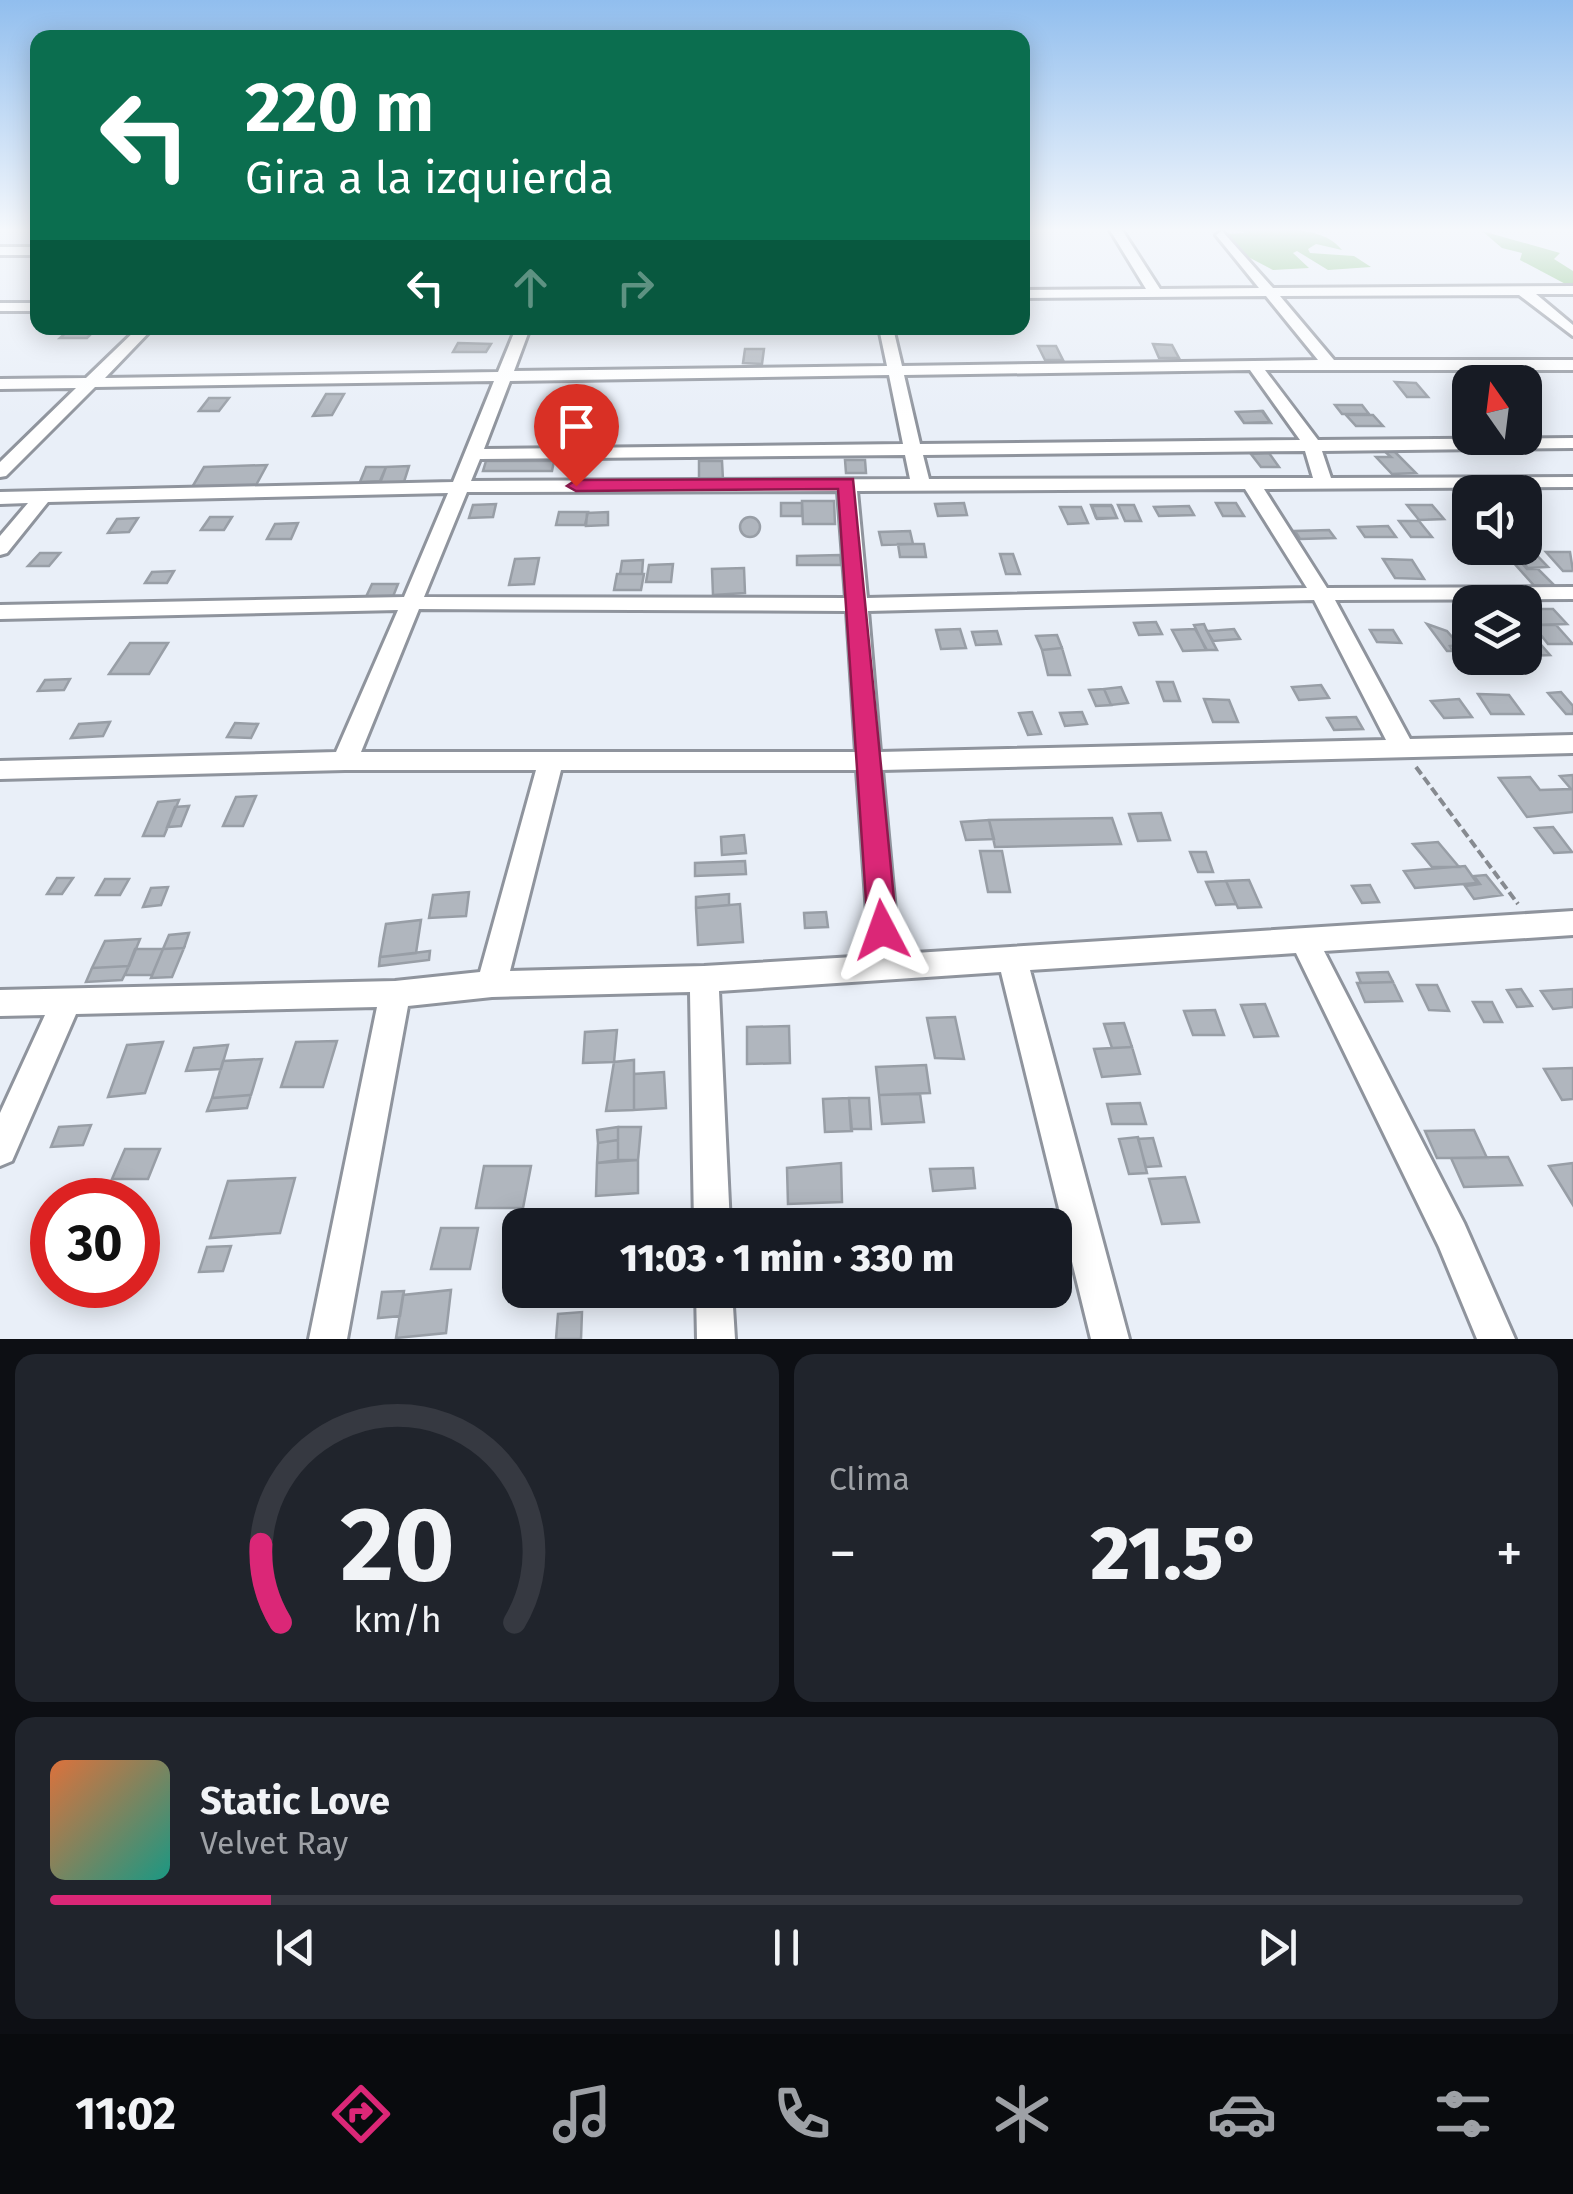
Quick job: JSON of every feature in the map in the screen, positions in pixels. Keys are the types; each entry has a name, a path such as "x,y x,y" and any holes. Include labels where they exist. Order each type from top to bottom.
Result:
{"street":[{"path":"1030,294 1317,292"},
{"path":"1525,292 1573,332"},
{"path":"1275,293 1330,364"},
{"path":"0,307 30,306"},
{"path":"2,468 139,335"},
{"path":"345,761 521,335"},
{"path":"888,335 920,482"},
{"path":"0,384 1330,364 1573,365"},
{"path":"1254,365 1311,443 1323,481"},
{"path":"474,454 1311,443 1573,444"},
{"path":"1250,482 1321,594 1402,748"},
{"path":"0,498 460,486 1573,482"},
{"path":"846,483 860,606 885,964"},
{"path":"0,549 44,497"},
{"path":"0,612 408,603 860,606 1321,594 1573,593"},
{"path":"0,770 345,761 550,764 870,760 1573,744"},
{"path":"492,984 550,764"},
{"path":"0,1003 396,994 492,984 704,979 885,964 1571,927"},
{"path":"1305,942 1452,1235 1496,1339"},
{"path":"1013,960 1110,1339"},
{"path":"704,979 711,1208"},
{"path":"328,1339 396,994"},
{"path":"0,1150 66,1002"},
{"path":"715,1308 716,1339"}],"path":[{"path":"1402,748 1534,926"}],"building":[{"path":"63,335 90,335 87,338 60,338"},
{"path":"458,343 491,344 486,352 453,352"},
{"path":"1153,344 1172,345 1179,358 1159,358"},
{"path":"1038,346 1056,346 1063,360 1045,360"},
{"path":"745,349 764,349 762,364 743,363"},
{"path":"1395,382 1416,383 1428,397 1407,397"},
{"path":"326,394 344,394 332,415 313,416"},
{"path":"209,398 229,398 219,411 199,411"},
{"path":"1335,405 1362,405 1369,414 1342,414"},
{"path":"1262,411 1270,422 1244,423 1237,412"},
{"path":"1263,411 1271,423 1244,423 1236,412"},
{"path":"1346,415 1373,415 1383,426 1356,426"},
{"path":"1392,449 1416,473 1392,474 1376,457 1391,457 1383,450"},
{"path":"1269,453 1279,467 1261,467 1251,454"},
{"path":"845,460 865,460 866,473 846,473"},
{"path":"486,461 554,461 552,471 483,471"},
{"path":"699,461 722,461 723,480 699,481"},
{"path":"267,465 255,487 191,489 204,467"},
{"path":"409,466 403,485 379,486 386,467"},
{"path":"366,467 386,467 380,481 360,482"},
{"path":"802,501 834,501 835,524 803,524"},
{"path":"781,503 802,503 802,516 781,516"},
{"path":"964,503 967,515 938,516 935,504"},
{"path":"1216,503 1236,503 1244,516 1223,516"},
{"path":"496,504 493,517 469,518 473,505"},
{"path":"1091,505 1111,505 1117,518 1096,518"},
{"path":"1118,505 1134,505 1141,521 1125,521"},
{"path":"1407,505 1432,505 1444,519 1419,520"},
{"path":"1092,506 1112,506 1117,518 1097,519"},
{"path":"1189,506 1194,515 1159,516 1154,507"},
{"path":"1060,507 1081,507 1088,523 1068,524"},
{"path":"559,512 588,512 585,525 556,525"},
{"path":"608,512 608,525 586,526 587,513"},
{"path":"210,517 232,517 224,530 201,530"},
{"path":"750,517 760,527 750,537 740,527"},
{"path":"138,518 129,532 108,533 117,519"},
{"path":"1399,521 1419,521 1432,537 1411,537"},
{"path":"298,523 291,539 267,539 275,524"},
{"path":"1388,526 1396,537 1365,537 1358,527"},
{"path":"1329,530 1335,538 1300,539 1295,531"},
{"path":"910,531 913,544 882,545 879,532"},
{"path":"898,544 924,544 926,557 900,557"},
{"path":"1546,552 1570,552 1573,571 1563,571"},
{"path":"40,553 60,553 49,566 28,566"},
{"path":"1000,554 1013,554 1020,574 1006,574"},
{"path":"840,555 841,565 797,565 797,556"},
{"path":"539,558 534,584 509,585 515,559"},
{"path":"1383,559 1412,560 1424,579 1395,578"},
{"path":"643,560 642,574 620,574 622,561"},
{"path":"673,564 671,582 646,582 649,565"},
{"path":"1516,565 1538,569 1559,590 1542,590 1542,585 1534,585"},
{"path":"744,568 745,593 713,595 712,569"},
{"path":"174,571 167,583 145,583 152,572"},
{"path":"617,574 644,574 641,590 614,590"},
{"path":"372,584 398,584 392,599 365,599"},
{"path":"1542,609 1553,609 1567,624 1542,625"},
{"path":"1156,622 1162,634 1139,635 1134,623"},
{"path":"1204,624 1217,650 1206,650 1194,625"},
{"path":"1427,624 1452,637 1452,651 1447,651"},
{"path":"1542,625 1556,625 1573,644 1548,644 1542,636"},
{"path":"960,629 966,648 941,649 936,630"},
{"path":"1195,629 1207,650 1183,651 1172,630"},
{"path":"1234,629 1240,639 1213,641 1207,631"},
{"path":"1370,630 1393,630 1401,643 1377,642"},
{"path":"997,631 1001,644 976,645 972,632"},
{"path":"1057,635 1062,648 1042,650 1036,636"},
{"path":"130,643 168,643 149,674 109,674"},
{"path":"1062,648 1070,675 1048,675 1042,650"},
{"path":"70,679 64,690 38,691 45,680"},
{"path":"1157,682 1173,682 1180,701 1164,701"},
{"path":"1321,685 1329,698 1299,700 1292,687"},
{"path":"1121,687 1128,703 1111,705 1104,689"},
{"path":"1104,689 1111,705 1096,706 1089,690"},
{"path":"1561,692 1573,706 1573,714 1566,714 1548,693"},
{"path":"1478,694 1509,695 1523,714 1491,714"},
{"path":"1204,699 1229,700 1238,722 1213,722"},
{"path":"1459,699 1472,717 1444,718 1431,701"},
{"path":"1032,712 1041,734 1028,735 1019,713"},
{"path":"1082,712 1087,724 1065,726 1060,713"},
{"path":"1356,717 1363,729 1334,730 1327,718"},
{"path":"110,722 103,736 71,738 79,724"},
{"path":"235,723 258,724 251,738 227,737"},
{"path":"1573,775 1573,812 1527,817 1499,778 1530,777 1540,790 1571,789 1560,776"},
{"path":"256,796 243,826 223,826 236,797"},
{"path":"179,800 164,836 143,836 158,802"},
{"path":"189,806 181,826 167,827 175,807"},
{"path":"1161,813 1170,840 1138,841 1129,814"},
{"path":"1112,818 1121,844 995,847 989,820"},
{"path":"989,820 994,839 966,840 961,822"},
{"path":"1553,827 1572,852 1554,853 1535,828"},
{"path":"744,835 746,853 722,855 721,837"},
{"path":"1438,842 1459,867 1432,867 1413,844"},
{"path":"980,851 1002,851 1010,892 988,892"},
{"path":"1190,852 1206,852 1213,872 1198,872"},
{"path":"745,861 746,874 695,876 695,863"},
{"path":"1465,866 1477,883 1415,888 1404,871"},
{"path":"1486,875 1502,895 1474,899 1465,886 1480,884 1474,876"},
{"path":"57,878 73,878 62,894 47,894"},
{"path":"105,879 129,879 120,895 96,895"},
{"path":"1249,880 1261,907 1238,908 1226,881"},
{"path":"1226,881 1236,904 1216,905 1206,882"},
{"path":"1370,885 1379,902 1362,903 1352,886"},
{"path":"168,887 161,905 143,907 151,888"},
{"path":"469,892 466,916 429,918 433,895"},
{"path":"729,894 729,905 696,908 696,897"},
{"path":"740,904 743,942 698,945 696,908"},
{"path":"826,912 828,927 805,928 804,913"},
{"path":"421,920 416,953 380,957 386,924"},
{"path":"189,933 184,948 163,949 169,935"},
{"path":"140,939 129,966 92,968 105,941"},
{"path":"184,948 172,977 151,978 163,949"},
{"path":"135,949 163,949 152,975 125,975"},
{"path":"430,951 429,960 379,966 380,957"},
{"path":"129,966 122,980 86,982 92,968"},
{"path":"1388,972 1393,982 1361,983 1357,973"},
{"path":"1393,982 1402,1001 1365,1002 1357,983"},
{"path":"1417,985 1437,985 1449,1011 1429,1010"},
{"path":"1521,989 1532,1006 1517,1007 1507,990"},
{"path":"1573,989 1573,1007 1553,1009 1541,991"},
{"path":"1473,1002 1492,1002 1502,1022 1484,1022"},
{"path":"1265,1004 1278,1036 1254,1037 1241,1005"},
{"path":"1215,1010 1224,1035 1193,1035 1184,1011"},
{"path":"955,1017 964,1059 935,1058 927,1018"},
{"path":"1124,1023 1132,1047 1112,1048 1104,1024"},
{"path":"789,1026 790,1063 747,1064 747,1027"},
{"path":"617,1030 614,1062 583,1063 585,1032"},
{"path":"337,1041 323,1087 281,1087 296,1042"},
{"path":"163,1042 145,1093 108,1097 127,1045"},
{"path":"228,1045 221,1069 186,1071 194,1048"},
{"path":"1132,1047 1140,1074 1102,1077 1094,1049"},
{"path":"262,1059 251,1095 212,1098 223,1061"},
{"path":"634,1060 634,1110 606,1111 614,1062"},
{"path":"926,1065 930,1093 879,1095 876,1067"},
{"path":"1573,1068 1573,1099 1562,1100 1544,1069"},
{"path":"664,1072 666,1108 634,1110 634,1074"},
{"path":"920,1094 924,1122 882,1124 879,1095"},
{"path":"251,1095 247,1108 207,1111 212,1098"},
{"path":"849,1098 852,1131 825,1132 823,1099"},
{"path":"849,1098 869,1098 871,1129 851,1129"},
{"path":"1140,1103 1146,1124 1112,1124 1107,1104"},
{"path":"91,1125 83,1145 51,1147 59,1127"},
{"path":"618,1127 641,1127 638,1160 618,1160"},
{"path":"618,1127 618,1140 598,1143 597,1130"},
{"path":"1474,1130 1487,1158 1437,1158 1425,1131"},
{"path":"1138,1137 1147,1173 1129,1174 1119,1139"},
{"path":"1153,1138 1161,1166 1146,1167 1138,1139"},
{"path":"618,1140 618,1160 597,1163 598,1143"},
{"path":"125,1149 160,1149 148,1178 112,1178"},
{"path":"1508,1157 1522,1185 1464,1187 1451,1158"},
{"path":"638,1160 638,1193 596,1196 597,1163"},
{"path":"841,1163 842,1202 788,1204 787,1168"},
{"path":"1573,1163 1573,1205 1549,1166"},
{"path":"484,1166 531,1166 523,1208 476,1208"},
{"path":"973,1168 975,1188 933,1191 930,1169"},
{"path":"1185,1177 1199,1222 1162,1224 1149,1179"},
{"path":"295,1178 280,1233 210,1238 228,1181"},
{"path":"441,1228 478,1228 470,1269 431,1269"},
{"path":"231,1246 223,1271 199,1272 207,1247"},
{"path":"451,1290 446,1333 396,1338 403,1295"},
{"path":"404,1291 400,1316 378,1318 382,1292"},
{"path":"582,1312 581,1339 556,1339 558,1314"}],"route":[{"path":"576,486 846,483 860,606 882,930"}]}
